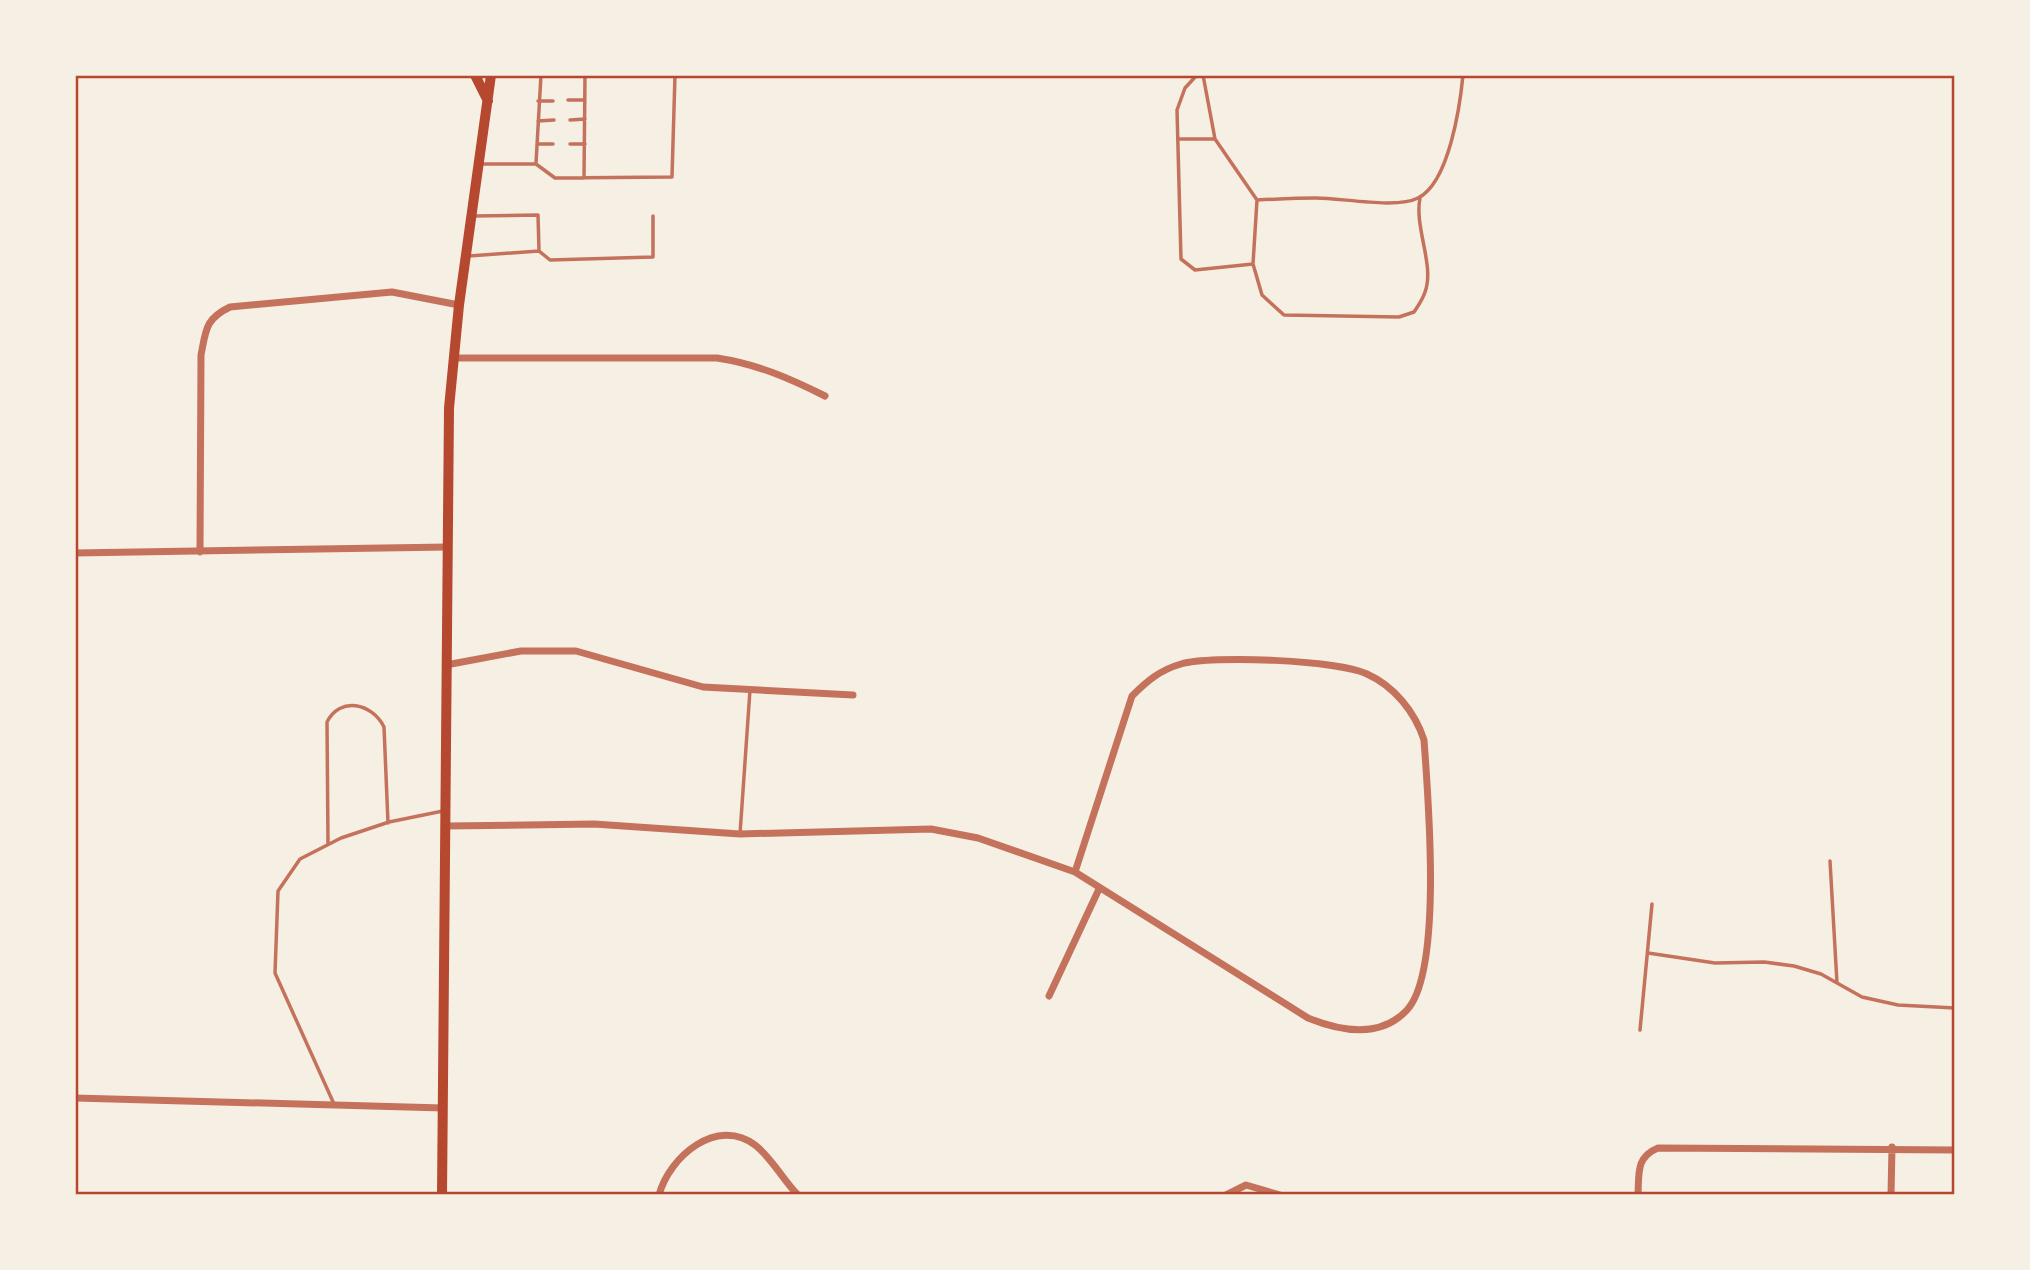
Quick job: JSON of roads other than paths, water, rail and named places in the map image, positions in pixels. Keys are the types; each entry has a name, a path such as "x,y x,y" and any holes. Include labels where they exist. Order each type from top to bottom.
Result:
{"main road":[{"path":"475,75 488,101"},
{"path":"442,1195 449,408 459,305 481,164 491,75"}],"street":[{"path":"200,552 201,355 208,324 214,314 230,307 392,292 459,305"},
{"path":"453,358 717,358 749,362 778,372 825,396"},
{"path":"75,553 448,547"},
{"path":"446,665 520,651 576,651 703,687 853,695"},
{"path":"445,826 594,824 740,835 931,828 978,838 1075,872 1308,1018 1351,1031 1377,1028 1407,1010 1423,979 1430,861 1424,740 1418,721 1396,693 1366,673 1319,663 1183,663 1153,675 1132,696 1075,872"},
{"path":"1049,996 1099,889"},
{"path":"75,1098 443,1108"},
{"path":"659,1195 666,1175 682,1154 717,1136 736,1135 755,1145 799,1195"},
{"path":"1891,1195 1892,1147"},
{"path":"1638,1195 1639,1164 1645,1153 1658,1148 1892,1147 1955,1150"},
{"path":"1226,1195 1246,1185 1280,1195"}],"lane":[{"path":"536,164 541,75"},
{"path":"584,177 585,75"},
{"path":"481,164 536,164 555,178 672,177 675,75"},
{"path":"1197,75 1185,88 1177,110 1181,259 1195,270 1253,264"},
{"path":"1203,75 1215,139 1257,200 1253,264 1262,295 1284,314 1399,317 1414,312 1426,291 1425,252 1417,214 1420,198 1437,178 1448,151 1457,121 1464,75"},
{"path":"568,100 585,100"},
{"path":"538,101 553,101"},
{"path":"538,121 554,120"},
{"path":"570,120 585,120"},
{"path":"1178,139 1215,139"},
{"path":"537,144 553,144"},
{"path":"570,144 585,144"},
{"path":"1257,200 1315,198 1403,202 1420,198"},
{"path":"473,216 538,215 539,251"},
{"path":"467,256 539,251 550,260 653,257 653,216"},
{"path":"740,835 750,690"},
{"path":"328,845 327,722 332,712 344,706 356,705 369,709 379,717 384,727 388,823"},
{"path":"335,1105 275,973 278,891 300,859 328,845 388,823 445,810"},
{"path":"1830,861 1837,983"},
{"path":"1640,1030 1652,904"},
{"path":"1648,953 1714,963 1764,962 1794,966 1821,974 1862,997 1898,1005 1955,1008"}]}
